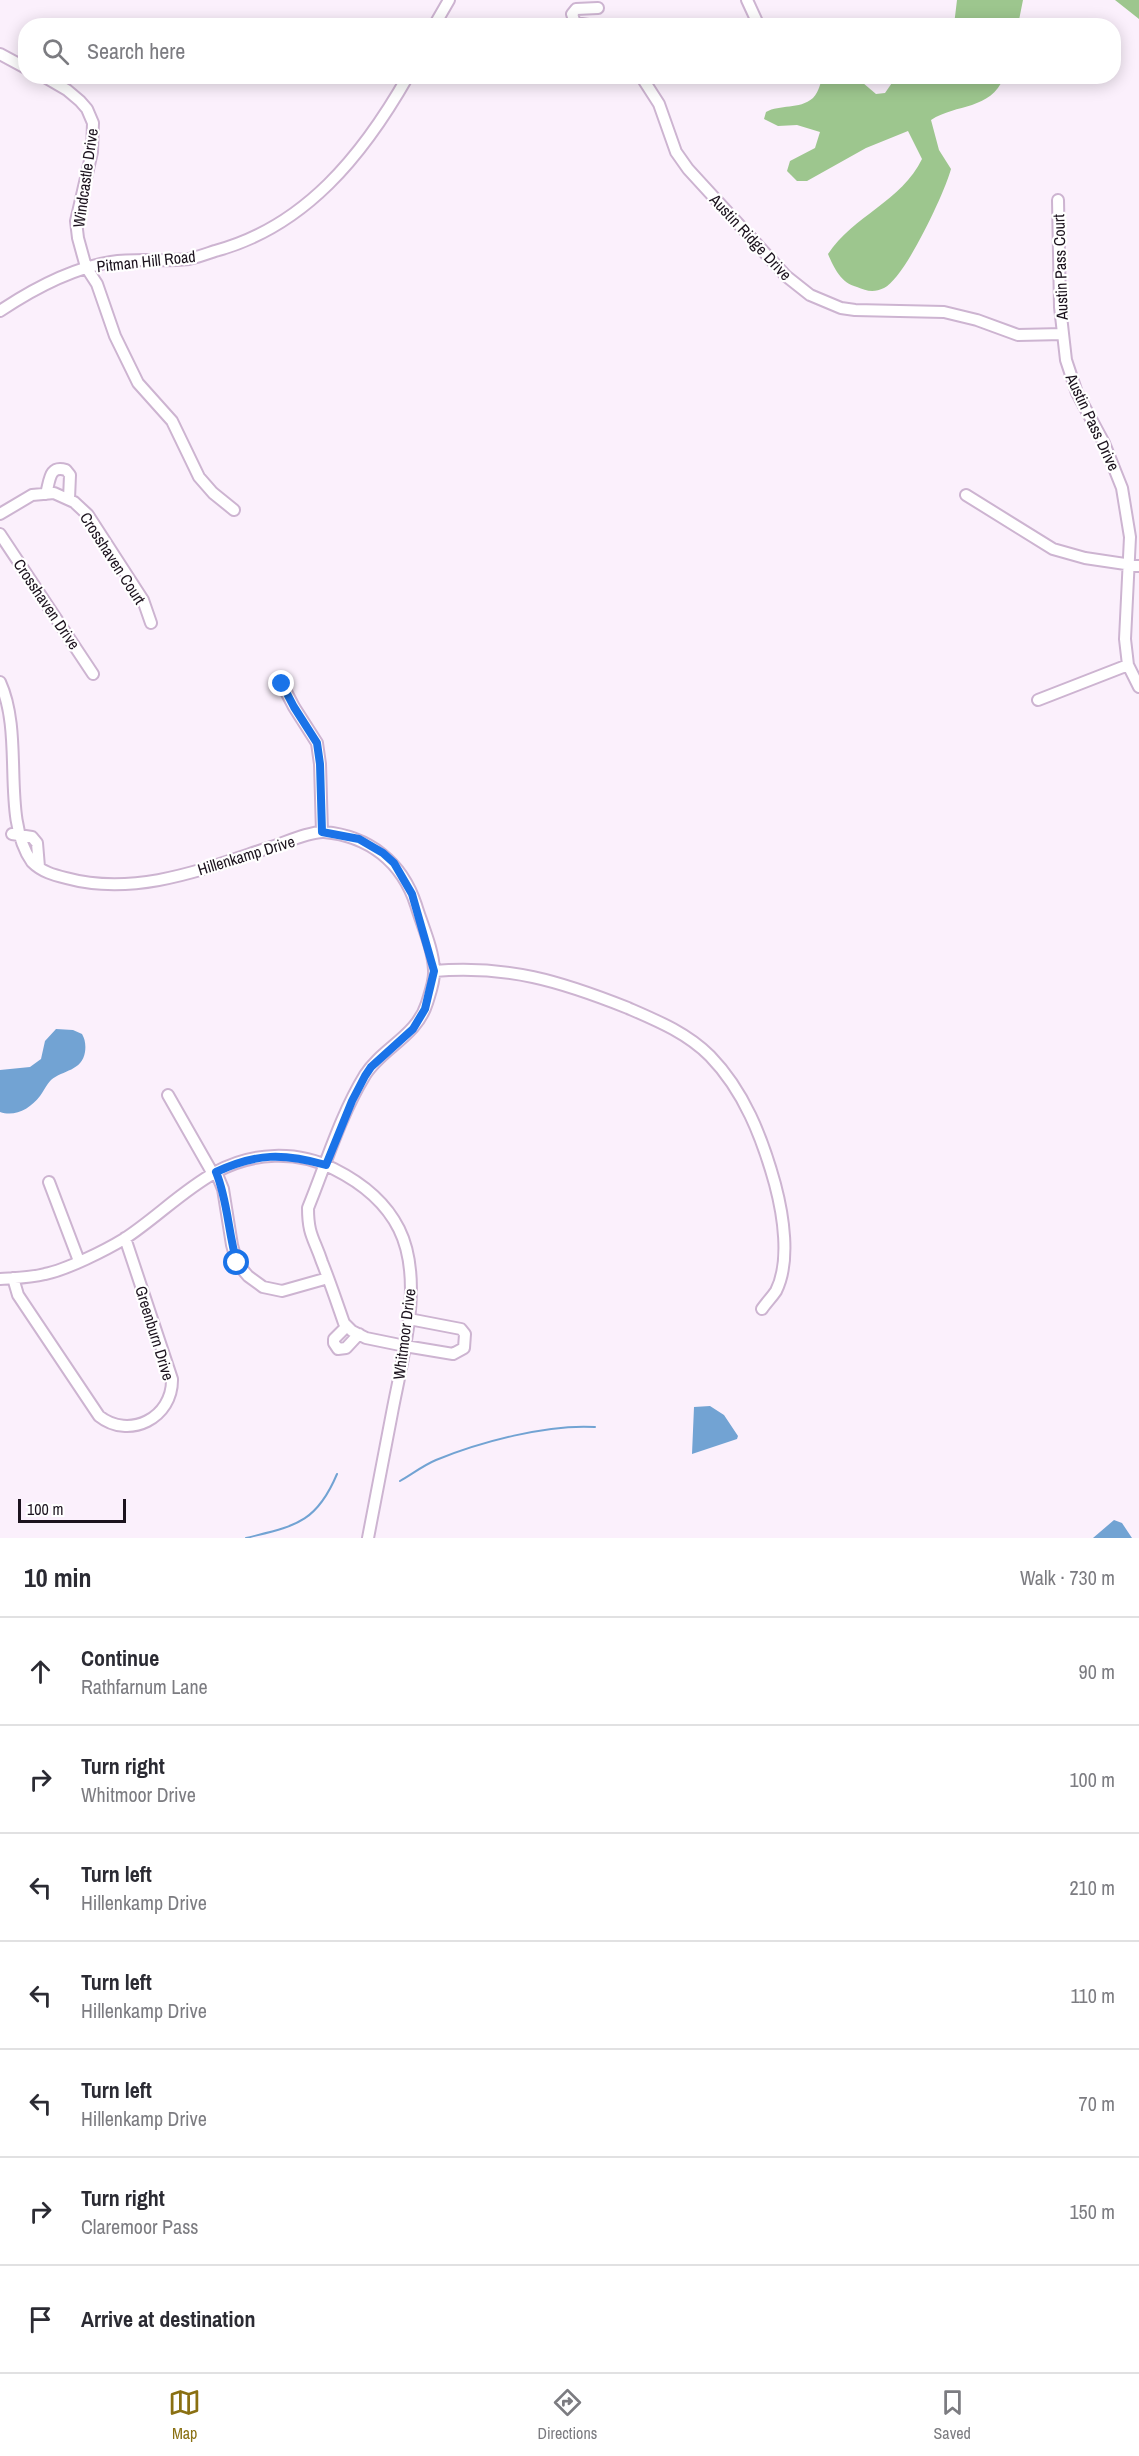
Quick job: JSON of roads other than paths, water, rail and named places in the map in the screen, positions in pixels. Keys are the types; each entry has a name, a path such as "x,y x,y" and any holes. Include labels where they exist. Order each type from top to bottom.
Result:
{"street":[{"path":"439,18 449,0"},
{"path":"747,0 755,18"},
{"path":"573,18 572,14 576,9 599,4"},
{"path":"0,54 18,64"},
{"name":"Windcastle Drive","path":"57,84 80,101 87,109 93,123 92,152 76,221 86,267 97,284 115,336 138,383 172,421 200,477 213,493 234,510"},
{"name":"Pitman Hill Road","path":"0,311 64,276 86,267 113,262 190,258 230,248 262,235 293,215 341,172 394,101 404,84"},
{"name":"Austin Ridge Drive","path":"646,84 660,104 676,152 688,169 786,276 810,295 841,308 944,312 977,320 1018,335 1063,334"},
{"name":"Austin Pass Court","path":"1058,200 1063,334"},
{"name":"Austin Pass Drive","path":"1063,334 1070,377 1104,443 1122,488 1133,565 1125,639 1128,665 1139,687"},
{"name":"Crosshaven Court","path":"69,499 70,475 66,470 59,468 53,470 46,494 54,493 69,499 88,515 143,600 151,623"},
{"path":"0,514 32,495 46,494"},
{"path":"966,495 1053,549 1085,558 1133,565"},
{"name":"Crosshaven Drive","path":"0,534 93,674"},
{"path":"1038,700 1128,665"},
{"name":"Hillenkamp Drive","path":"0,682 8,713 6,800 12,834 25,854 48,873 85,884 115,886 150,882 186,874 322,832 359,839 383,853 394,863 412,894 434,971 425,1009 413,1029 371,1067 365,1076 352,1101 308,1208 310,1236 347,1326"},
{"path":"282,684 317,743 320,764 322,832"},
{"path":"12,834 32,837 37,843 39,867"},
{"path":"434,971 472,968 492,970 543,978 584,990 662,1023 690,1038 711,1057 730,1080 748,1109 766,1152 780,1201 784,1230 784,1259 776,1290 762,1309"},
{"path":"168,1095 223,1189 237,1263 248,1276 263,1287 282,1290 328,1278"},
{"name":"Whitmoor Drive","path":"0,1279 46,1274 79,1260 125,1238 215,1173 257,1157 283,1155 326,1165 360,1182 375,1197 399,1229 410,1266 409,1319 405,1346 368,1538"},
{"path":"49,1182 79,1260"},
{"name":"Greenburn Drive","path":"13,1278 18,1295 99,1416 111,1424 123,1426 142,1423 159,1414 166,1407 172,1390 172,1379 125,1238"},
{"path":"359,1334 346,1348 338,1349 334,1343 334,1339 347,1326 359,1334 405,1346 453,1354 460,1352 466,1342 465,1334 461,1329 409,1319"}],"water":[{"path":"56,1029 73,1030 82,1034 85,1049 80,1063 51,1080 32,1105 17,1113 0,1112 0,1070 30,1067 41,1059 45,1041"},
{"path":"710,1406 724,1415 738,1436 737,1439 692,1454 694,1407"},
{"path":"1114,1520 1122,1523 1132,1538 1093,1538"}],"waterway":[{"path":"400,1481 436,1460 493,1441 556,1428 595,1427"},
{"path":"246,1538 290,1526 312,1513 329,1491 337,1474"}]}
